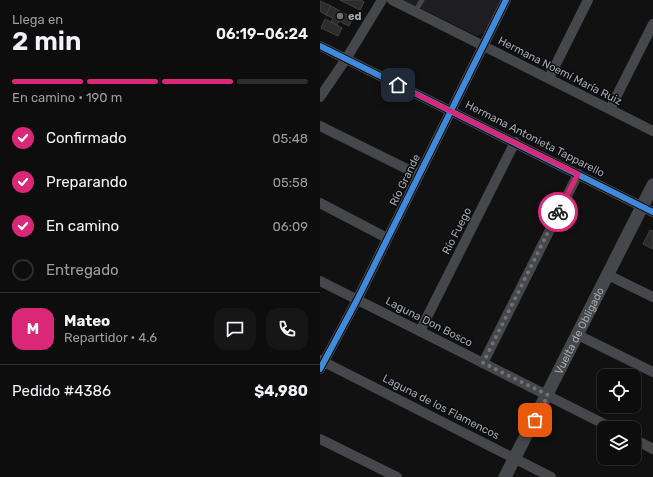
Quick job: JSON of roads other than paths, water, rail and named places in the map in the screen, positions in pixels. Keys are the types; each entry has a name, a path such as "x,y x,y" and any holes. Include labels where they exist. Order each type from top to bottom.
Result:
{"street":[{"path":"320,97 346,59 382,0"},
{"name":"Hermana Noemí María Ruiz","path":"392,0 653,131"},
{"name":"Río Grande","path":"321,364 357,300 506,0"},
{"path":"549,78 588,0"},
{"path":"610,109 653,24"},
{"name":"Hermana Antonieta Tapparello","path":"320,46 648,209"},
{"path":"320,126 418,175"},
{"name":"Río Fuego","path":"420,331 515,142"},
{"path":"483,363 578,174"},
{"name":"Vuelta de Obligado","path":"505,477 608,275 648,209 653,185"},
{"path":"320,204 387,238"},
{"path":"608,275 653,297"},
{"name":"Laguna Don Bosco","path":"320,282 598,421"},
{"path":"578,336 653,372"},
{"name":"Laguna de los Flamencos","path":"321,364 551,477"},
{"path":"320,439 397,477"},
{"path":"641,443 653,449"}],"lane":[{"path":"415,12 422,0"}],"place":[{"name":"ed","path":"340,16"}]}
